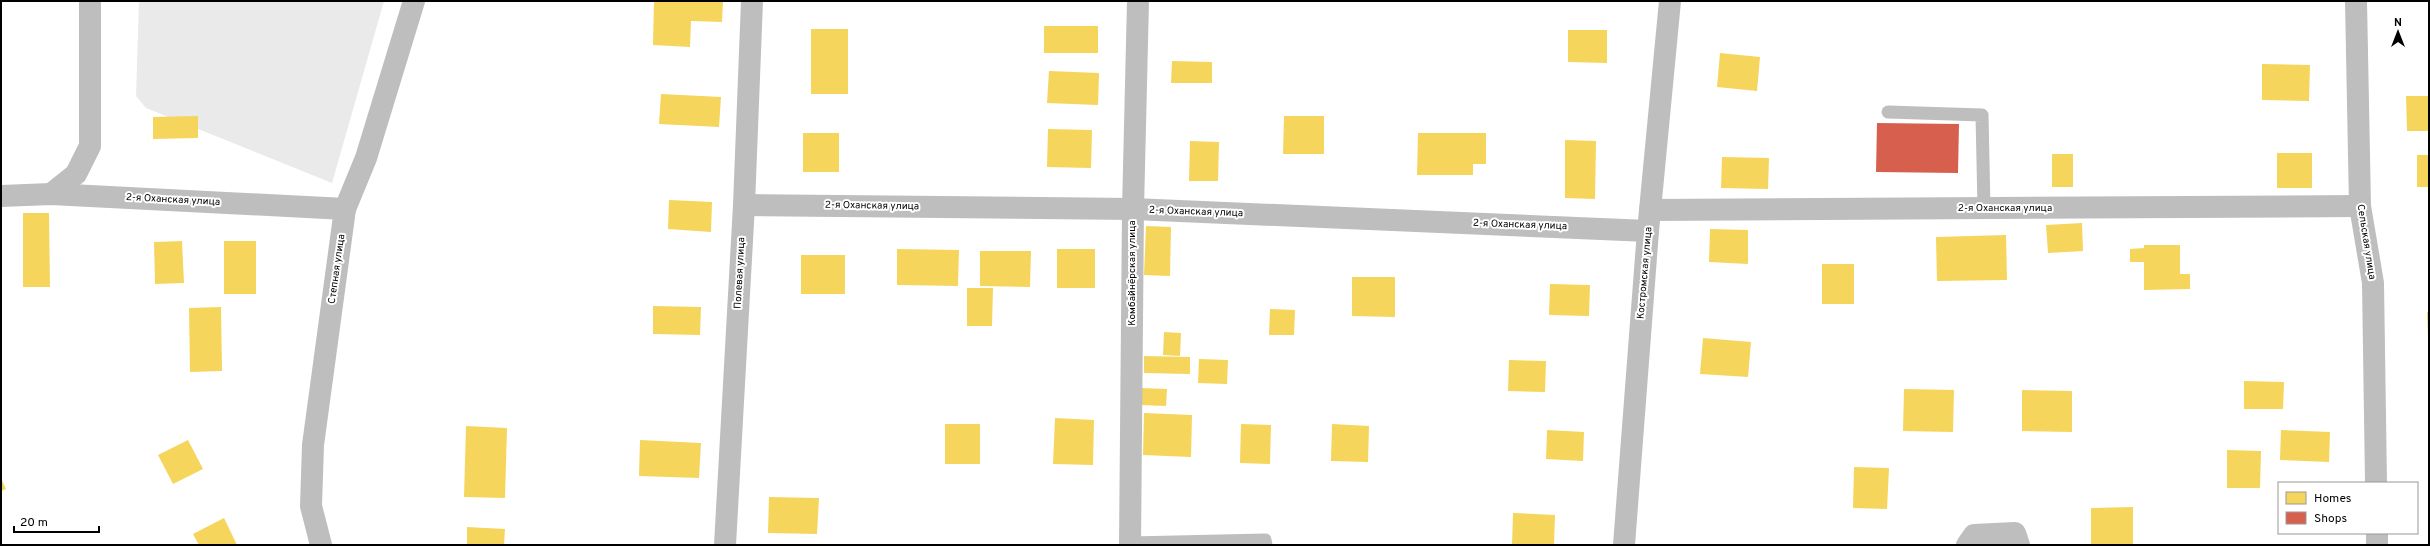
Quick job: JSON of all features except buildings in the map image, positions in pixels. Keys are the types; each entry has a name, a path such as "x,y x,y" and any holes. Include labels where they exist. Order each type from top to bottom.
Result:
{"street":[{"path":"51,194 76,174 90,146 90,1"},
{"name":"Степная улица","path":"321,545 312,506 313,445 345,209 366,158 414,1"},
{"name":"Полевая улица","path":"725,545 744,205 752,1"},
{"name":"Комбайнёрская улица","path":"1130,544 1132,209 1138,1"},
{"name":"Костромская улица","path":"1624,545 1648,231 1670,1"},
{"name":"Сельская улица","path":"2356,1 2360,206 2373,283 2376,482"},
{"name":"2-я Оханская улица","path":"1,196 51,194 345,209"},
{"name":"2-я Оханская улица","path":"744,205 1132,209 1648,231"},
{"name":"2-я Оханская улица","path":"1650,210 2360,206"},
{"path":"1967,545 1974,535 2015,533 2019,545"},
{"path":"2377,534 2377,545"}],"lane":[{"path":"1888,112 1982,115 1984,208"},
{"path":"1130,544 1265,540 1266,545"}],"shaded area":[{"path":"139,1 384,1 332,183 146,108 136,96"}]}
